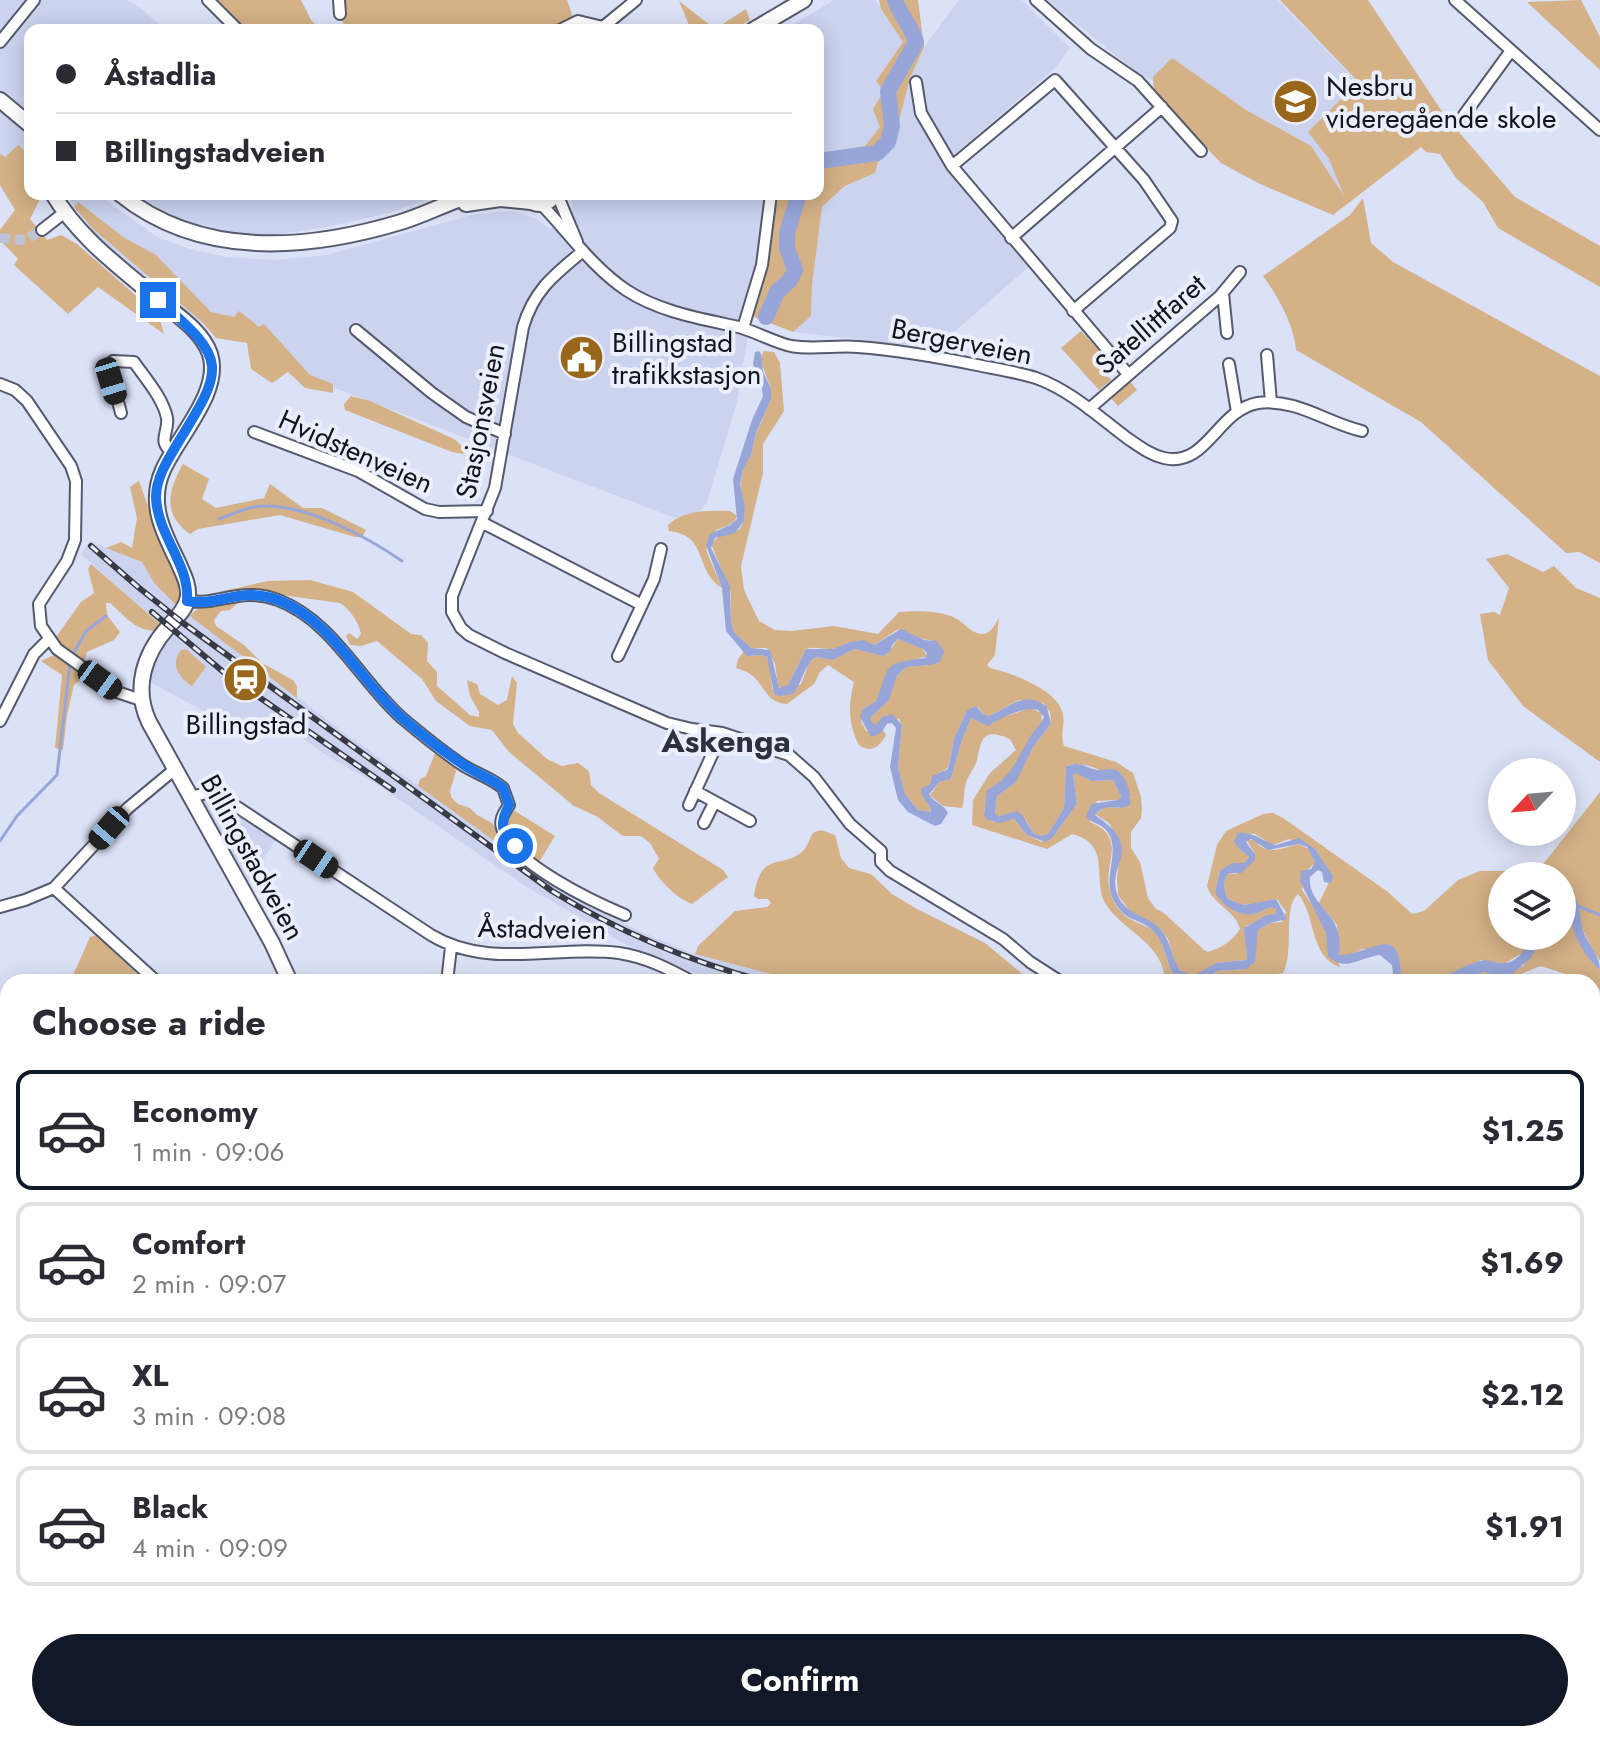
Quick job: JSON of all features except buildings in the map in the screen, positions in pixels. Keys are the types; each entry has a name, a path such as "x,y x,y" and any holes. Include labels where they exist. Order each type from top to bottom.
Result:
{"main road":[{"path":"763,24 804,0"},
{"path":"0,97 24,111"},
{"path":"0,97 24,119"},
{"path":"57,200 84,236 193,329 208,349 212,361 211,382 162,471 156,493 158,515 188,587 187,601 153,646 141,681 141,700"},
{"path":"129,200 183,230 248,244 281,244 342,237 481,200"},
{"path":"435,210 457,200"},
{"name":"Billingstadveien","path":"141,700 149,722 286,974"}],"street":[{"path":"0,42 34,0"},
{"path":"208,0 232,24"},
{"path":"339,0 340,14"},
{"path":"607,24 636,0"},
{"path":"1036,0 1091,49 1138,81 1201,151"},
{"path":"1455,0 1600,130"},
{"path":"1464,115 1510,52"},
{"path":"952,166 1055,80 1144,180 1172,221 1170,228 1073,311"},
{"path":"916,82 921,113 952,166 1128,374"},
{"path":"1011,238 1162,107"},
{"path":"532,200 602,271 626,290 682,314 746,328 762,265 770,200"},
{"path":"559,200 580,246"},
{"path":"42,230 65,212"},
{"name":"Stasjonsveien","path":"580,246 541,288 530,305 523,327 495,488 453,592 454,616 461,628 478,640 598,695 667,723 722,733"},
{"name":"Satellittfaret","path":"1089,409 1223,293 1240,272"},
{"path":"1223,293 1227,333"},
{"name":"Bergerveien","path":"746,328 793,346 879,348 1024,375 1055,387 1146,451 1163,458 1175,459 1193,454 1237,412 1271,402"},
{"path":"356,330 466,417 505,434"},
{"path":"1267,355 1271,402 1296,405 1340,426 1362,431"},
{"path":"121,413 109,368 113,361 119,360 134,362 161,404 167,425 163,438 172,452"},
{"path":"1229,364 1237,412"},
{"path":"0,384 15,390 27,401 71,466 76,481 77,517 72,552 39,604 38,619 48,640 57,649 117,692 141,700"},
{"name":"Hvidstenveien","path":"254,432 358,471 425,509 439,512 487,511"},
{"path":"483,523 642,605"},
{"path":"618,656 654,579 661,549"},
{"path":"187,601 198,602 238,594 255,595 276,599 308,618 331,638 401,717 461,764 503,788 509,805 502,818 502,827 515,846 561,883 625,915"},
{"path":"0,721 34,654 48,640"},
{"path":"689,805 722,733 789,755 814,777 850,824 881,851 881,862 890,871 1003,939 1049,974"},
{"path":"0,907 54,888 128,808 175,769"},
{"path":"695,791 750,821"},
{"name":"Åstadveien","path":"190,797 211,792 222,797 451,947 470,952 507,954 615,953 660,965 677,974"},
{"path":"704,823 714,803"},
{"path":"54,888 148,974"},
{"path":"448,974 451,947"}],"shaded area":[{"path":"0,0 126,0 158,24 24,24 24,183 0,165"},
{"path":"217,0 301,0 315,24 239,24"},
{"path":"340,0 567,0 573,17 561,24 344,24 338,10"},
{"path":"834,0 875,0 903,42 876,81 884,91 880,127 865,146 824,153 824,24 794,24"},
{"path":"879,0 918,0 924,47 910,78 892,149 878,162 875,173 845,186 822,207 811,316 793,332 752,316 770,200 824,200 824,153 865,146 880,127 873,109 884,91 876,81 903,42 881,9"},
{"path":"959,0 1022,0 1070,48 1055,68 950,158 1035,261 936,348 793,332 811,315 822,207 846,186 875,173 878,162 892,149 910,78 924,47"},
{"name":"Nesbru videregående skole","path":"1047,0 1278,0 1420,147 1347,202 1182,94 1139,74"},
{"path":"1280,0 1368,0 1445,116 1515,197 1600,246 1600,287 1498,228 1483,202 1456,178 1440,154 1426,152 1421,147 1333,215 1260,184 1221,163 1154,93 1153,77 1172,58 1246,110 1311,146 1344,196 1329,159 1308,132 1357,83 1366,90"},
{"path":"1581,0 1600,37 1600,70 1527,2"},
{"path":"679,1 709,24 689,24"},
{"path":"746,9 750,20 743,24 723,24"},
{"path":"18,145 24,150 24,200 39,200 30,219 47,240 61,235 77,244 159,316 164,334 98,287 68,314 14,265 18,259 0,240 0,230 15,210 0,185 0,154 5,157"},
{"path":"1363,198 1371,243 1393,262 1600,376 1600,563 1579,552 1566,553 1421,422 1296,350 1284,311 1263,276 1350,215"},
{"path":"70,200 105,200 157,237 190,249 226,257 274,260 327,255 475,214 514,211 534,218 550,229 573,211 572,200 770,200 737,402 707,502 699,512 675,518 322,383 261,345 217,334 171,300 97,236"},
{"path":"145,200 426,200 393,212 274,235 214,230 183,221"},
{"path":"78,202 123,237 156,255 211,312 234,317 239,311 259,327 264,324 310,375 333,384 333,393 305,388 288,372 272,383 251,369 247,343 216,338 201,321 93,229 74,207"},
{"path":"1081,331 1109,361 1105,372 1111,380 1099,390 1061,348"},
{"path":"764,351 774,352 780,363 784,411 763,444 763,473 741,566 744,590 759,621 775,630 834,626 878,634 899,612 927,612 949,615 974,632 985,634 999,618 995,655 987,665 1033,684 1053,698 1063,715 1064,746 1116,762 1133,773 1142,810 1141,818 1131,832 1131,848 1140,862 1148,898 1155,908 1208,952 1222,946 1240,929 1234,917 1214,898 1207,886 1217,845 1226,831 1263,814 1273,813 1388,892 1412,914 1424,911 1458,880 1488,871 1488,950 1525,951 1504,964 1481,960 1453,974 1400,974 1395,949 1362,949 1351,955 1339,955 1337,925 1319,903 1332,876 1315,849 1289,839 1273,845 1255,834 1241,833 1238,848 1249,857 1244,863 1220,870 1215,892 1249,914 1271,907 1276,909 1276,914 1246,926 1245,960 1216,963 1198,974 1186,974 1176,966 1168,939 1161,930 1129,910 1118,895 1121,845 1109,823 1095,814 1106,807 1119,808 1131,797 1110,777 1085,765 1066,766 1064,808 1048,834 1040,836 1033,833 1026,820 995,815 997,796 1015,782 1033,747 1051,724 1050,712 1043,703 1019,700 989,716 978,707 967,710 954,739 948,768 933,776 924,788 931,812 918,810 905,794 898,767 902,725 899,719 876,725 871,717 888,700 897,676 906,667 931,665 932,640 897,630 874,645 856,642 834,649 806,649 788,685 782,689 778,686 775,664 767,648 751,648 734,632 731,592 711,544 720,535 739,530 744,521 745,506 740,489 743,470 771,399 771,389 760,359"},
{"path":"1128,379 1137,390 1118,406 1109,396"},
{"path":"351,396 370,401 454,439 467,450 463,454 452,452 345,410 344,404"},
{"path":"183,464 209,479 202,499 216,508 264,498 270,484 303,508 322,508 366,530 362,537 355,537 280,515 198,529 190,534 175,518 170,502"},
{"path":"139,481 159,537 183,590 178,607 154,583 142,562 106,548 121,542 132,548 137,518 130,487"},
{"path":"730,511 737,516 736,519 716,530 706,550 722,588 713,581 690,539 669,531 668,525 689,514"},
{"path":"90,541 142,562 154,583 175,604 172,609 183,618 188,614 198,621 330,722 568,894 639,931 695,954 771,974 698,974 627,945 524,885 375,783 332,759 292,731 284,739 246,724 215,717 148,681 160,649 170,633 81,554"},
{"path":"1507,554 1543,572 1554,566 1576,588 1600,598 1600,762 1523,706 1488,660 1480,614 1494,612 1500,615 1509,588 1486,559"},
{"path":"91,564 160,624 154,631 140,628 106,603 107,615 120,632 114,640 87,652 84,662 61,646 56,637 81,602 94,593 88,569"},
{"path":"310,580 353,592 411,634 421,635 428,643 427,661 437,672 437,686 470,715 479,717 479,712 470,696 467,680 477,684 480,694 498,705 507,700 512,676 517,683 513,724 518,733 547,759 562,766 578,763 589,771 591,785 599,793 723,870 728,877 692,904 681,898 656,873 653,868 659,859 650,843 641,836 623,836 596,816 574,806 509,752 492,730 470,726 436,701 422,679 377,641 361,646 350,645 346,636 349,633 357,639 361,634 354,617 340,603 253,591 218,592 268,581"},
{"path":"240,601 230,610 221,611 214,620 216,626 244,645 262,663 293,680 297,686 297,698 190,616 206,605"},
{"path":"898,639 922,648 927,656 891,667 876,701 863,709 861,721 866,731 881,733 883,730 886,735 872,749 859,745 853,730 850,707 854,682 828,665 814,684 787,704 774,700 755,678 736,668 744,651 747,656 765,655 774,694 801,684 809,663 815,657 833,660 854,649 883,656"},
{"path":"186,649 206,667 192,686 179,674 176,665 181,650"},
{"path":"54,655 84,677 74,685 63,750 55,748 62,675 41,661"},
{"path":"1031,708 1041,713 1042,722 1013,768 989,789 984,812 993,822 1014,819 1027,835 1042,842 1053,837 1077,804 1073,774 1091,781 1113,780 1121,797 1118,800 1097,801 1090,822 1102,828 1111,844 1110,892 1124,915 1154,932 1173,974 1164,974 1151,949 1107,906 1102,896 1097,855 1085,839 1072,834 1047,849 972,825 973,800 990,773 1016,750 1010,739 994,734 985,737 966,783 962,808 943,806 930,795 940,782 951,779 971,718 992,724 997,719"},
{"path":"435,753 453,764 456,771 451,797 492,823 506,846 504,848 418,786 420,779 426,776"},
{"path":"1600,792 1600,961 1576,913 1576,862 1545,862 1557,846 1576,846 1576,822"},
{"path":"210,797 276,839 247,886 198,798"},
{"path":"515,811 555,836 539,862 508,831 506,817"},
{"path":"821,830 835,835 841,858 849,868 871,874 892,894 985,943 1022,974 771,974 695,954 698,946 735,911 767,907 771,903 768,899 754,896 762,872 767,866 803,851 813,833"},
{"path":"1247,840 1254,840 1269,850 1299,844 1310,850 1315,863 1307,870 1302,890 1318,914 1340,967 1323,954 1304,902 1298,894 1289,919 1288,953 1283,973 1213,974 1217,971 1246,969 1258,930 1270,923 1282,922 1286,912 1277,899 1244,905 1228,899 1225,879 1229,873 1236,874 1255,854"},
{"path":"1576,934 1588,957 1600,970 1600,974 1566,974 1540,966 1521,974 1507,974 1523,966 1534,950 1576,950"},
{"path":"97,935 137,974 74,974 90,937"}],"water":[{"path":"755,352 761,354 771,399 743,470 740,485 745,506 744,521 735,533 715,538 711,548 730,586 734,632 751,648 770,650 779,688 788,685 806,649 834,649 863,640 874,645 901,629 924,640 937,641 944,651 940,662 906,667 897,676 889,700 871,717 876,725 882,717 892,714 902,725 898,767 905,794 918,810 931,812 921,789 930,784 932,776 948,769 954,739 967,710 976,706 989,716 1025,700 1047,707 1051,724 1033,747 1016,782 997,796 995,814 999,816 1017,811 1033,833 1040,836 1048,834 1064,808 1066,766 1079,764 1120,773 1129,789 1130,805 1104,808 1095,815 1111,827 1122,848 1115,885 1118,896 1126,907 1162,931 1180,970 1189,974 1173,974 1154,932 1122,912 1112,897 1113,854 1110,837 1104,828 1086,817 1091,804 1121,797 1113,780 1091,781 1073,774 1077,804 1053,837 1045,842 1027,835 1014,819 999,823 986,819 987,790 1003,779 1014,766 1044,717 1038,710 1019,711 988,726 971,718 951,779 940,782 929,794 948,813 941,824 935,826 908,812 898,800 890,767 896,728 892,723 887,724 881,733 871,737 860,717 863,709 876,701 889,668 900,662 925,658 927,653 923,649 898,639 890,652 883,656 854,649 833,660 815,657 793,694 779,696 774,694 767,657 747,656 726,631 722,588 706,545 710,534 737,519 733,479 763,396 753,364"},
{"path":"1238,833 1244,833 1276,845 1299,838 1315,849 1333,876 1331,883 1324,882 1322,872 1318,870 1310,877 1311,887 1337,929 1339,955 1382,944 1390,945 1396,950 1401,974 1393,974 1392,965 1380,955 1347,964 1328,956 1326,933 1300,881 1301,871 1311,869 1315,862 1307,847 1299,844 1268,850 1251,839 1246,842 1255,854 1255,860 1241,873 1229,873 1224,886 1228,899 1244,905 1276,899 1287,919 1258,930 1255,962 1246,969 1217,971 1213,974 1197,974 1216,963 1245,960 1244,928 1267,915 1276,914 1276,909 1271,907 1253,914 1236,911 1225,905 1215,892 1220,870 1233,863 1244,863 1249,857 1234,841"},
{"path":"1576,899 1584,933 1600,970 1578,942"},
{"path":"1535,950 1530,959 1512,974 1449,974 1480,961 1510,962 1523,951"}],"waterway":[{"path":"824,160 877,153 888,142 892,126 888,91 916,42 895,0"},
{"path":"766,317 777,292 790,280 795,270 787,248 787,233 797,200"},
{"path":"219,519 261,506 301,511 355,533 402,561"},
{"path":"72,656 86,631 106,616"},
{"path":"0,841 17,816 57,775 70,663"},
{"path":"1578,906 1600,915"}],"tunnel":[{"path":"0,238 25,240 42,230"}],"railway":[{"path":"91,546 183,623 552,891 603,920 656,944 741,974"},
{"path":"152,612 227,675 393,790"}],"place":[{"name":"Nesbru videregående skole","path":"1295,102"},
{"name":"Billingstad trafikkstasjon","path":"581,358"},
{"name":"Billingstad","path":"246,679"}],"district":[{"name":"Askenga","path":"726,741"}],"route":[{"path":"158,300 193,329 208,349 212,361 211,382 162,471 156,493 162,528 188,587 187,601 198,602 238,594 255,595 276,599 308,618 331,638 401,717 461,764 503,788 510,800 501,824 503,832 515,846"}]}
